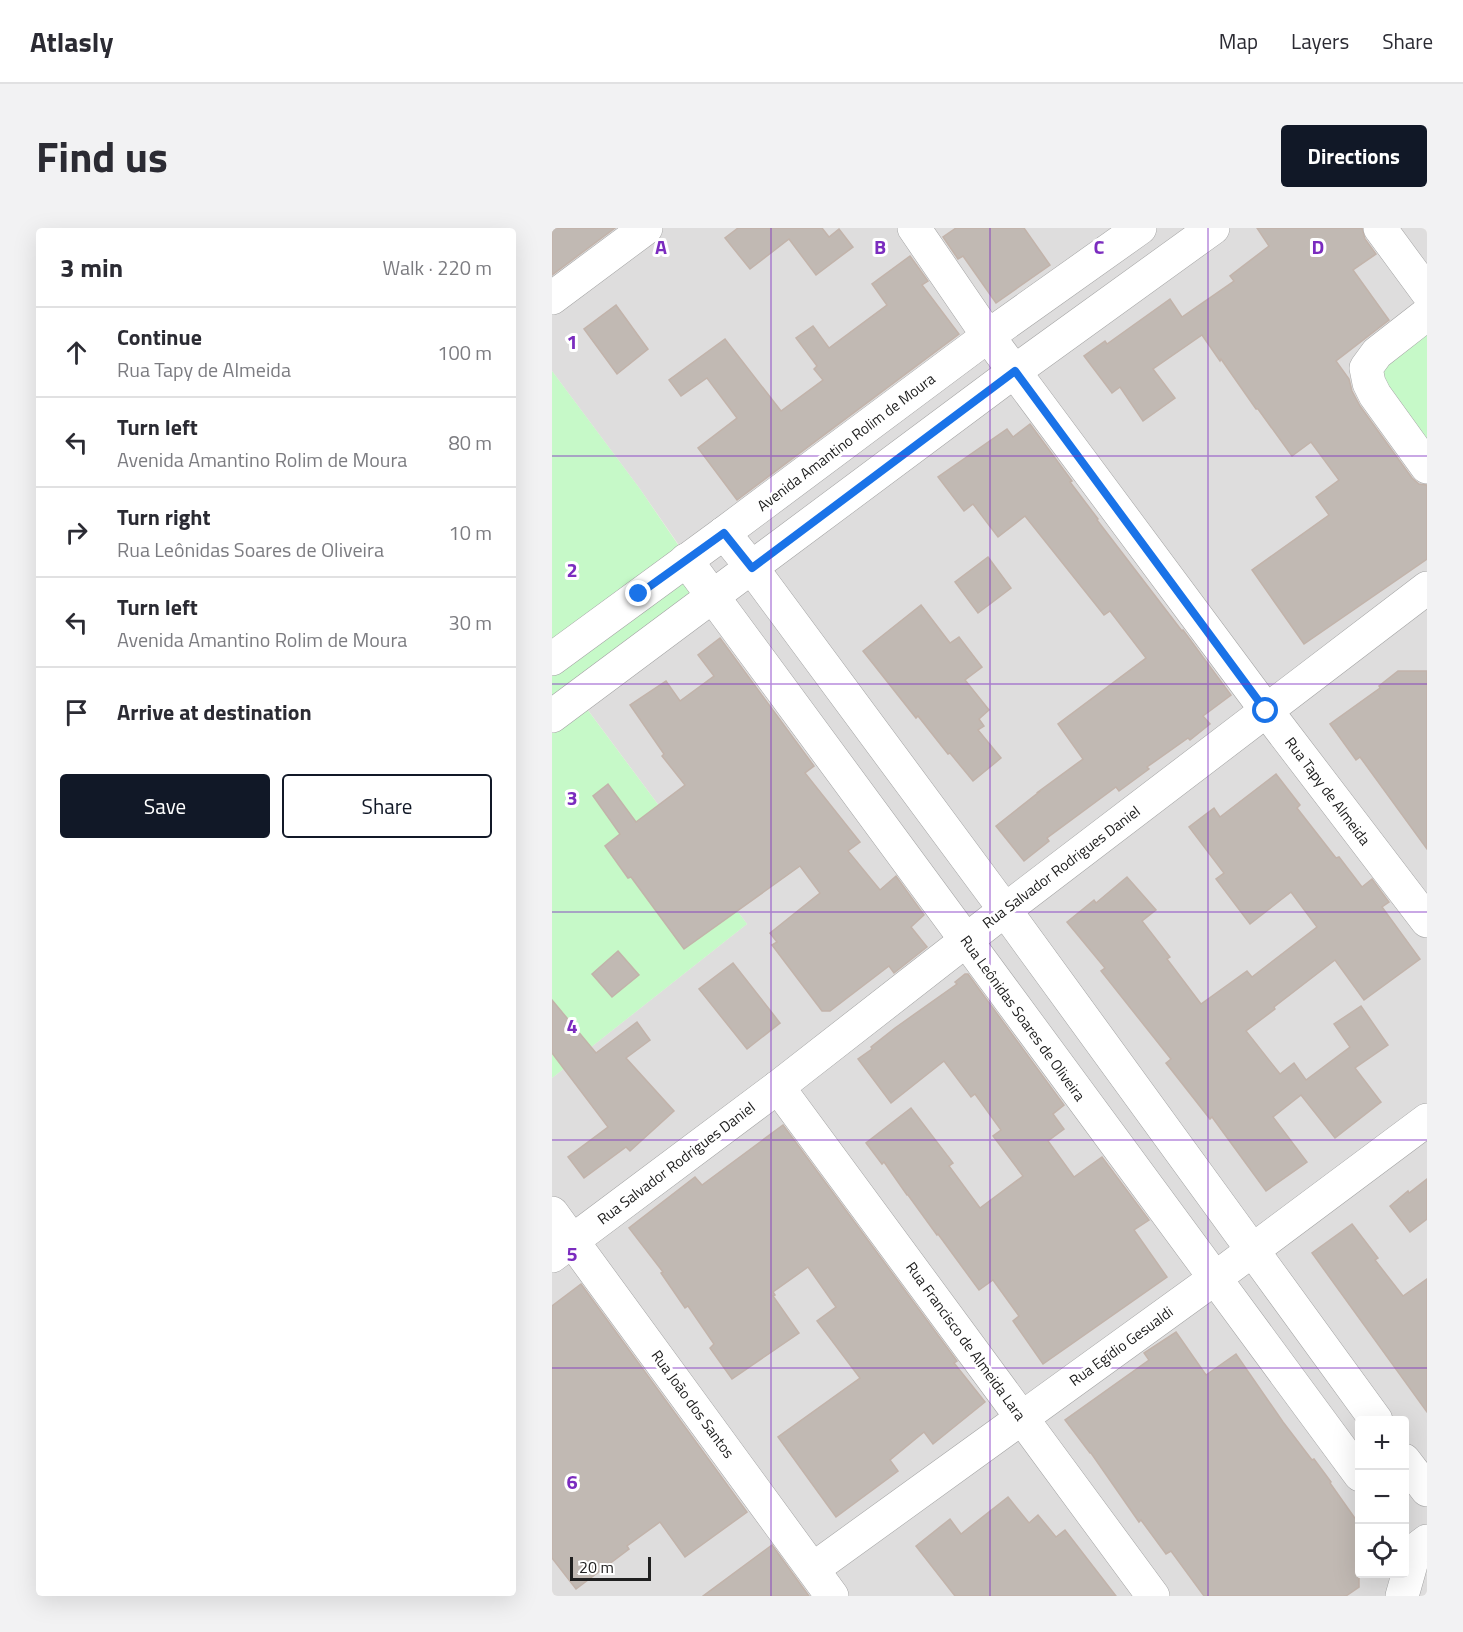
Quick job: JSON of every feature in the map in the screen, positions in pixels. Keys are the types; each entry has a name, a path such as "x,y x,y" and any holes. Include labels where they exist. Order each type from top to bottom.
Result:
{"street":[{"path":"552,298 646,228"},
{"name":"Rua Tapy de Almeida","path":"914,228 988,336 1266,711 1427,921"},
{"path":"1141,228 1167,261"},
{"name":"Avenida Amantino Rolim de Moura","path":"552,659 988,336 1141,228"},
{"path":"552,716 1015,371 1213,228"},
{"path":"1380,228 1427,292"},
{"path":"1427,314 1377,353 1366,368 1369,383 1375,395 1427,467"},
{"path":"724,533 1005,910 1373,1416"},
{"name":"Rua Leônidas Soares de Oliveira","path":"686,560 1355,1470"},
{"name":"Rua Salvador Rodrigues Daniel","path":"562,1248 778,1087 1005,910 1427,588"},
{"name":"Rua Francisco de Almeida Lara","path":"778,1087 1153,1596"},
{"name":"Rua Egídio Gesualdi","path":"813,1569 1214,1279 1427,1120"},
{"name":"Rua João dos Santos","path":"552,1213 562,1248 832,1596"},
{"path":"1409,1467 1427,1490"},
{"path":"1402,1596 1418,1549"}],"shaded area":[{"path":"552,228 1427,228 1427,1568 1409,1543 1409,1416 1355,1416 1355,1578 1409,1578 1409,1547 1427,1572 1427,1596 552,1596 552,1078 747,924 579,698 697,571 640,489 552,371"}],"green space":[{"path":"1427,316 1427,467 1366,368"},
{"path":"552,371 640,489 713,596 578,697 747,924 552,1078"}],"building":[{"path":"552,228 615,228 552,275"},
{"path":"738,228 822,228 829,237 839,229 853,247 816,275 789,239 750,269 725,238"},
{"path":"956,228 1024,228 1050,265 996,303 963,256 958,259 943,237"},
{"path":"1257,228 1362,228 1365,239 1376,254 1353,270 1389,320 1336,361 1349,379 1360,406 1412,478 1419,484 1427,485 1427,559 1304,644 1252,570 1329,515 1316,497 1339,480 1311,442 1292,456 1202,335 1153,369 1175,398 1143,421 1120,387 1112,393 1084,356 1105,341 1107,344 1170,299 1182,317 1234,281 1230,276 1269,246"},
{"path":"910,256 928,281 922,285 959,334 737,500 698,448 737,418 707,378 681,396 669,380 725,339 781,411 823,380 814,369 817,366 796,338 813,326 829,348 887,305 872,284"},
{"path":"616,305 648,349 617,374 584,329"},
{"path":"1030,424 1072,481 1070,482 1097,520 1231,695 1203,716 1210,724 1190,740 1188,738 1147,767 1149,769 1119,791 1116,787 1047,838 1049,841 1024,861 996,826 1083,759 1058,724 1146,658 1110,611 1104,615 1025,516 998,537 973,504 964,511 938,477 1007,429 1013,437"},
{"path":"988,557 1011,588 978,613 955,582"},
{"path":"921,605 950,643 959,637 982,667 965,680 989,710 979,719 984,726 978,730 1001,758 973,781 918,716 916,718 863,651"},
{"path":"720,638 814,766 805,773 860,842 848,851 880,890 896,876 924,915 911,927 927,947 894,973 889,966 830,1011 822,1011 772,945 777,942 770,933 820,893 800,866 684,949 605,846 620,834 593,796 608,784 636,822 685,785 662,756 664,754 630,705 666,681 680,701 714,676 698,655"},
{"path":"1398,671 1427,671 1427,849 1360,757 1356,760 1330,724 1380,688 1379,686"},
{"path":"1276,774 1300,805 1297,808 1362,887 1372,879 1389,902 1382,907 1420,959 1364,1000 1335,960 1246,1031 1280,1074 1294,1063 1306,1080 1350,1047 1334,1024 1361,1006 1388,1045 1355,1068 1381,1102 1335,1138 1301,1095 1273,1117 1307,1162 1266,1191 1212,1117 1210,1119 1166,1063 1171,1059 1101,971 1105,968 1067,922 1094,900 1096,903 1127,877 1156,910 1142,921 1170,957 1167,959 1201,1004 1247,971 1252,977 1317,927 1291,892 1250,924 1216,879 1224,873 1189,827 1214,808 1220,817"},
{"path":"618,951 639,975 612,997 592,974"},
{"path":"733,963 780,1023 747,1049 699,989"},
{"path":"968,974 1064,1105 1053,1114 1064,1129 1048,1141 1074,1177 1102,1157 1149,1220 1134,1230 1167,1277 1043,1364 1013,1321 1019,1316 993,1280 979,1290 884,1162 882,1164 866,1143 911,1108 953,1163 949,1166 980,1208 1023,1176 993,1136 1001,1130 975,1094 971,1097 944,1061 891,1103 858,1059 895,1028 957,984 955,982"},
{"path":"552,1000 596,1053 637,1022 650,1040 626,1058 674,1111 630,1151 626,1147 584,1178 568,1157 608,1127 552,1053"},
{"path":"783,1125 957,1361 954,1363 985,1402 933,1444 924,1432 890,1460 898,1471 836,1517 778,1437 860,1378 817,1321 836,1307 808,1267 773,1292 775,1295 773,1296 799,1333 732,1379 710,1348 714,1344 688,1306 685,1308 661,1273 663,1272 629,1228 695,1177 702,1185"},
{"path":"1427,1179 1427,1219 1410,1232 1390,1206"},
{"path":"1352,1224 1378,1258 1375,1260 1403,1296 1427,1279 1427,1412 1312,1253"},
{"path":"581,1284 747,1512 685,1557 660,1522 627,1546 629,1549 576,1589 552,1558 552,1306"},
{"path":"1176,1332 1206,1375 1236,1354 1283,1422 1331,1482 1355,1518 1355,1578 1359,1578 1359,1587 1346,1596 1204,1596 1171,1551 1166,1554 1141,1520 1139,1522 1065,1420 1149,1360 1144,1353"},
{"path":"1008,1497 1029,1523 1038,1515 1056,1537 1065,1530 1116,1596 955,1596 916,1546 950,1519 961,1534"},
{"path":"772,1545 809,1596 703,1596"}],"route":[{"path":"639,594 724,533 752,568 1015,371 1266,711"}]}
